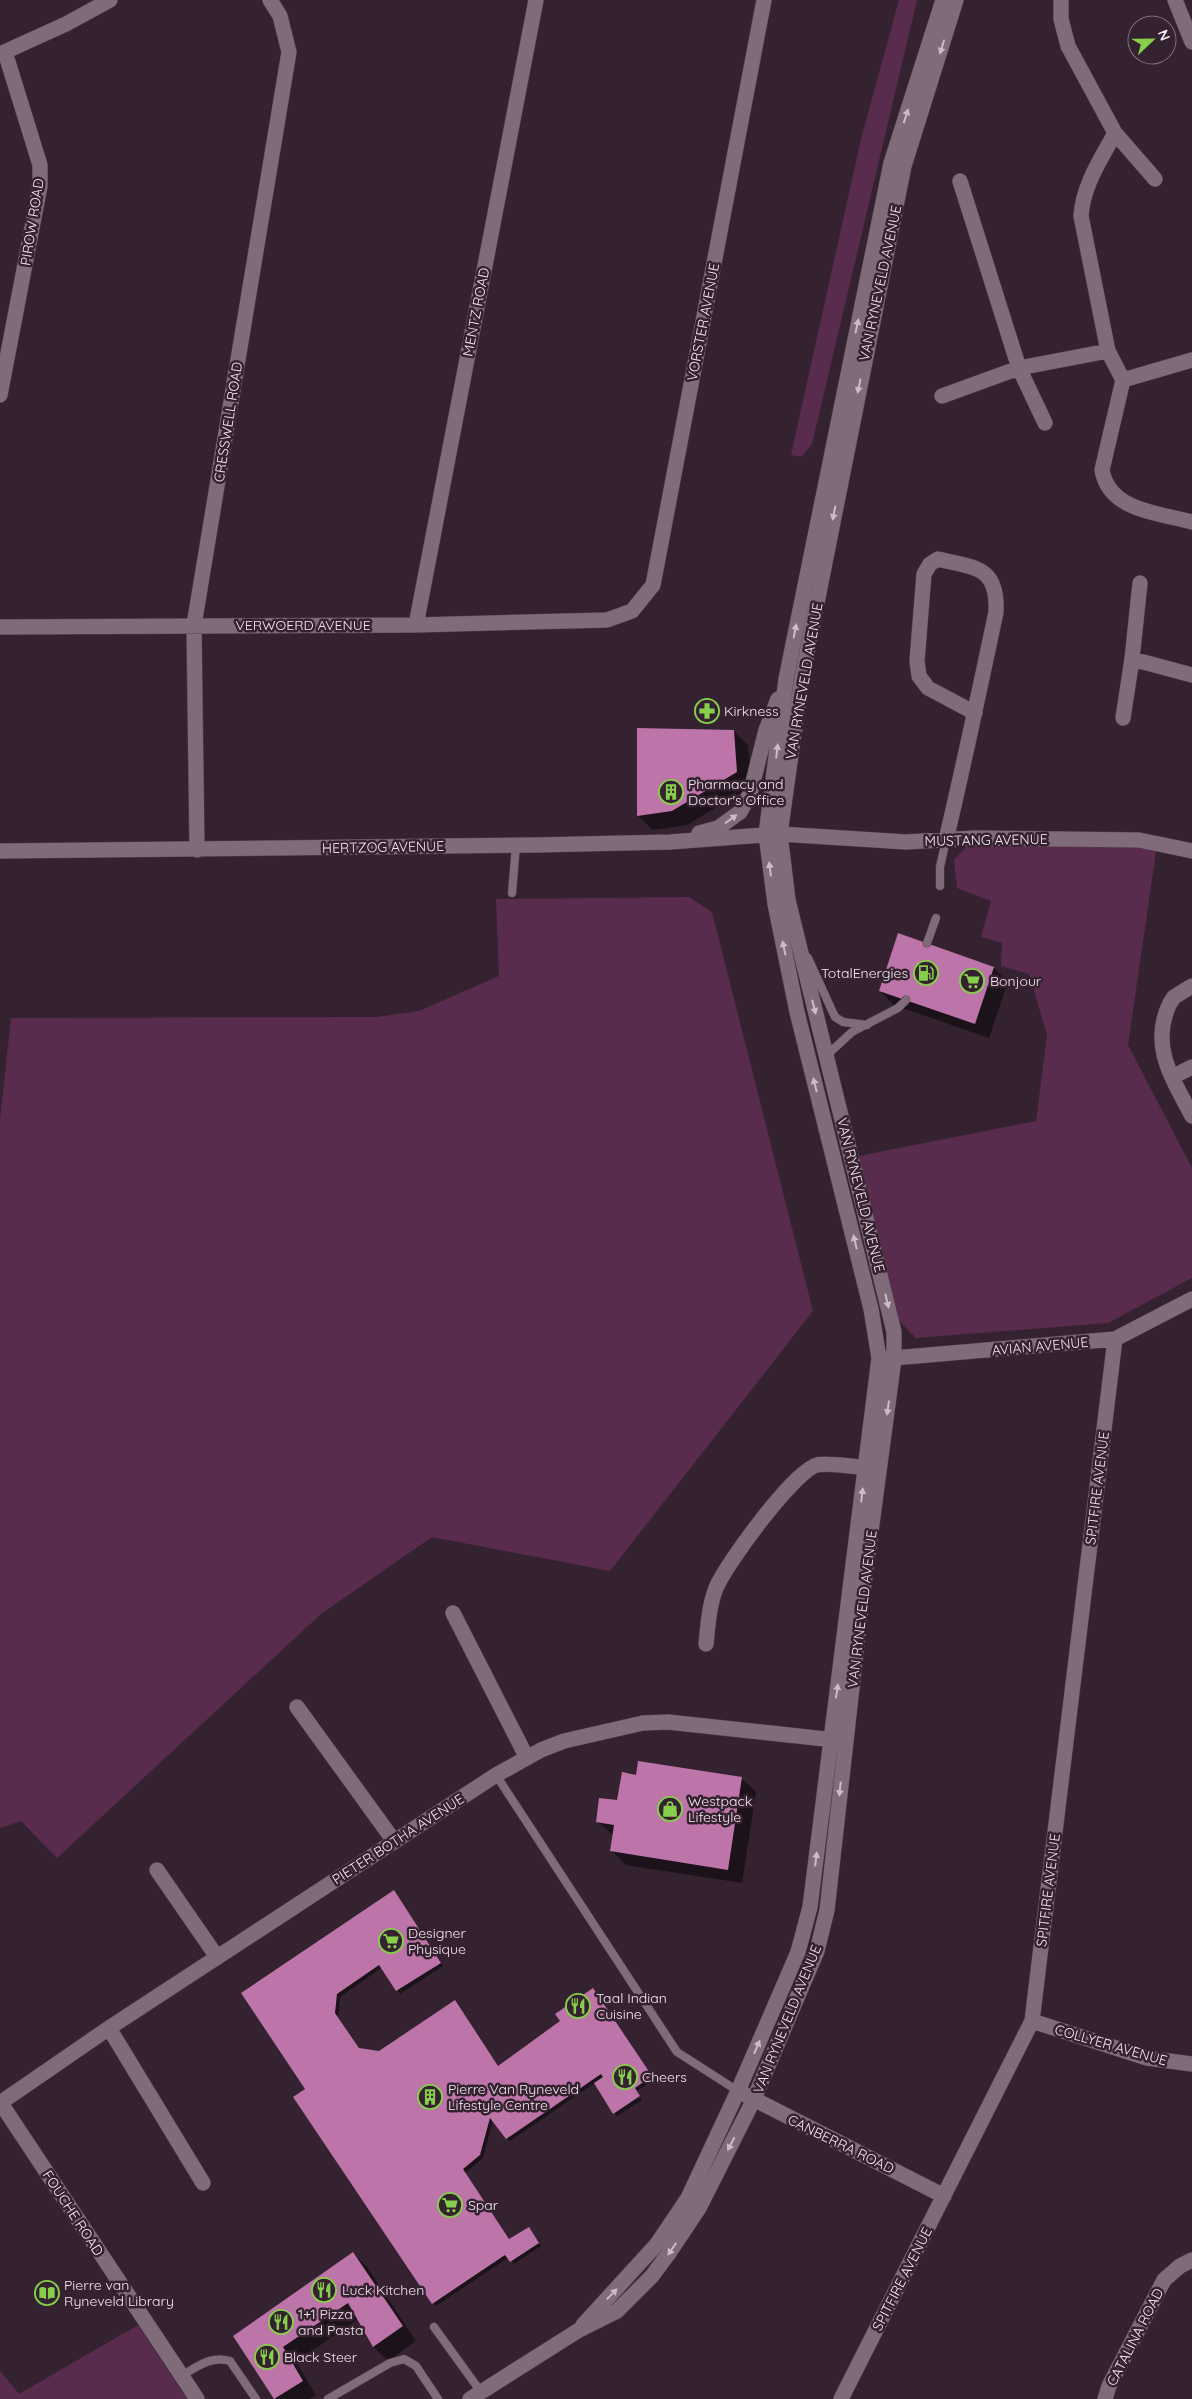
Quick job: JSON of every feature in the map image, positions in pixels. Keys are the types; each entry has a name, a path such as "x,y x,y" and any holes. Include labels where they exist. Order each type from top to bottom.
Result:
{"street":[{"path":"2,53 66,24 110,0"},
{"name":"CRESSWELL ROAD","path":"197,850 194,625 289,52 280,16 270,0"},
{"name":"MENTZ ROAD","path":"416,625 536,0"},
{"name":"VORSTER AVENUE","path":"607,620 632,611 654,585 764,0"},
{"name":"VAN RYNEVELD AVENUE","path":"873,1468 879,1358 872,1309 798,1012 775,904 773,834 786,679 891,163 943,0"},
{"name":"VAN RYNEVELD AVENUE","path":"579,2330 657,2244 688,2198 738,2092 798,1952 810,1907 838,1740 873,1468 894,1359 894,1332 773,834 801,683 904,166 956,0"},
{"path":"1061,0 1061,19 1068,46 1115,133 1155,179"},
{"path":"1175,0 1192,42"},
{"name":"PIROW ROAD","path":"0,395 40,186 40,165 2,53"},
{"path":"1115,133 1088,185 1082,203 1081,216 1108,351 1123,380 1102,470 1104,481 1109,491 1120,500 1136,507 1192,522"},
{"path":"960,181 1019,368 1045,423"},
{"path":"942,396 1019,368 1108,351"},
{"path":"1123,380 1192,360"},
{"path":"946,840 975,713 996,612 995,586 990,578 974,568 938,559 930,564 924,574 917,670 928,688 975,713"},
{"path":"1123,718 1132,659 1140,584"},
{"name":"VERWOERD AVENUE","path":"0,627 416,625 607,620"},
{"path":"1132,659 1192,675"},
{"path":"670,842 718,828 740,812 750,794 766,730 786,679"},
{"name":"MUSTANG AVENUE","path":"773,834 906,842 1029,838 1139,840 1191,846"},
{"name":"HERTZOG AVENUE","path":"0,851 197,850 670,842 773,834"},
{"path":"1192,986 1174,997 1167,1009 1161,1046 1172,1077 1192,1116"},
{"path":"1172,1077 1192,1067"},
{"name":"AVIAN AVENUE","path":"879,1358 894,1359 1115,1339 1192,1299"},
{"name":"SPITFIRE AVENUE","path":"841,2399 1032,2022 1115,1339"},
{"path":"706,1644 709,1613 722,1576 750,1535 800,1475 820,1464 873,1468"},
{"path":"453,1613 527,1758"},
{"path":"297,1707 394,1841"},
{"name":"PIETER BOTHA AVENUE","path":"0,2103 109,2028 496,1775 564,1741 619,1727 660,1722 838,1740"},
{"name":"VAN RYNEVELD AVENUE","path":"476,2395 579,2330 617,2311 652,2276 700,2208 753,2100 817,1951 827,1910 838,1740"},
{"path":"156,1870 217,1957"},
{"name":"COLLYER AVENUE","path":"1032,2022 1147,2058 1192,2064"},
{"path":"109,2028 203,2183"},
{"name":"CANBERRA ROAD","path":"738,2092 944,2196"},
{"name":"FOUCHE ROAD","path":"0,2103 197,2399"},
{"name":"CATALINA ROAD","path":"1105,2399 1108,2386 1160,2286 1171,2273 1192,2260"}],"lane":[{"path":"940,886 940,867 946,840"},
{"path":"512,894 516,845"},
{"path":"927,943 936,918"},
{"path":"798,943 835,1017 843,1022 866,1025"},
{"path":"827,1055 852,1032 898,1008 906,1000"},
{"path":"496,1775 677,2052 738,2092"},
{"path":"434,2327 476,2395"},
{"path":"328,2399 390,2363 404,2358 416,2366 438,2399"},
{"path":"181,2376 205,2362 219,2359 230,2361 256,2399"}],"shaded area":[{"path":"899,0 917,0 812,444 801,457 791,455 861,139"},
{"path":"975,838 1147,842 1156,852 1128,1045 1192,1168 1192,1278 1108,1323 916,1338 891,1313 859,1156 1036,1121 1047,1035 1029,974 1001,966 1002,943 981,937 991,901 957,888 954,860"},
{"path":"689,897 712,912 813,1311 610,1571 432,1537 321,1614 57,1858 21,1821 0,1828 0,1120 11,1018 376,1017 419,1011 499,976 496,899"},
{"path":"138,2325 187,2399 0,2399 0,2371 19,2394"}],"building":[{"name":"Pharmacy and Doctor's Office","path":"637,728 734,730 737,772 672,811 637,816"},
{"path":"898,933 994,967 975,1024 879,991"},
{"path":"638,1761 742,1777 728,1870 610,1851 614,1825 596,1822 599,1798 617,1800 622,1772 636,1775"},
{"name":"Pierre Van Ryneveld Lifestyle Centre","path":"394,1890 441,1963 396,1991 379,1965 337,1994 335,2013 359,2048 379,2051 455,2000 498,2066 560,2021 555,2014 593,1988 652,2076 635,2088 640,2096 613,2114 594,2083 603,2077 601,2074 506,2139 490,2118 480,2155 463,2169 509,2239 529,2227 539,2243 510,2262 505,2255 432,2304 293,2097 305,2089 241,1993"},
{"path":"353,2252 403,2326 373,2347 348,2303 283,2347 303,2381 274,2399 233,2336"}],"place":[{"name":"Kirkness","path":"707,711"},
{"name":"Pharmacy and Doctor's Office","path":"671,792"},
{"name":"TotalEnergies","path":"926,973"},
{"name":"Bonjour","path":"972,981"},
{"name":"Westpack Lifestyle","path":"670,1809"},
{"name":"Designer Physique","path":"391,1941"},
{"name":"Taal Indian Cuisine","path":"578,2006"},
{"name":"Cheers","path":"625,2077"},
{"name":"Pierre Van Ryneveld Lifestyle Centre","path":"430,2097"},
{"name":"Spar","path":"450,2205"},
{"name":"Luck Kitchen","path":"324,2290"},
{"name":"Pierre van Ryneveld Library","path":"47,2293"},
{"name":"1+1 Pizza and Pasta","path":"281,2322"},
{"name":"Black Steer","path":"267,2357"}]}
